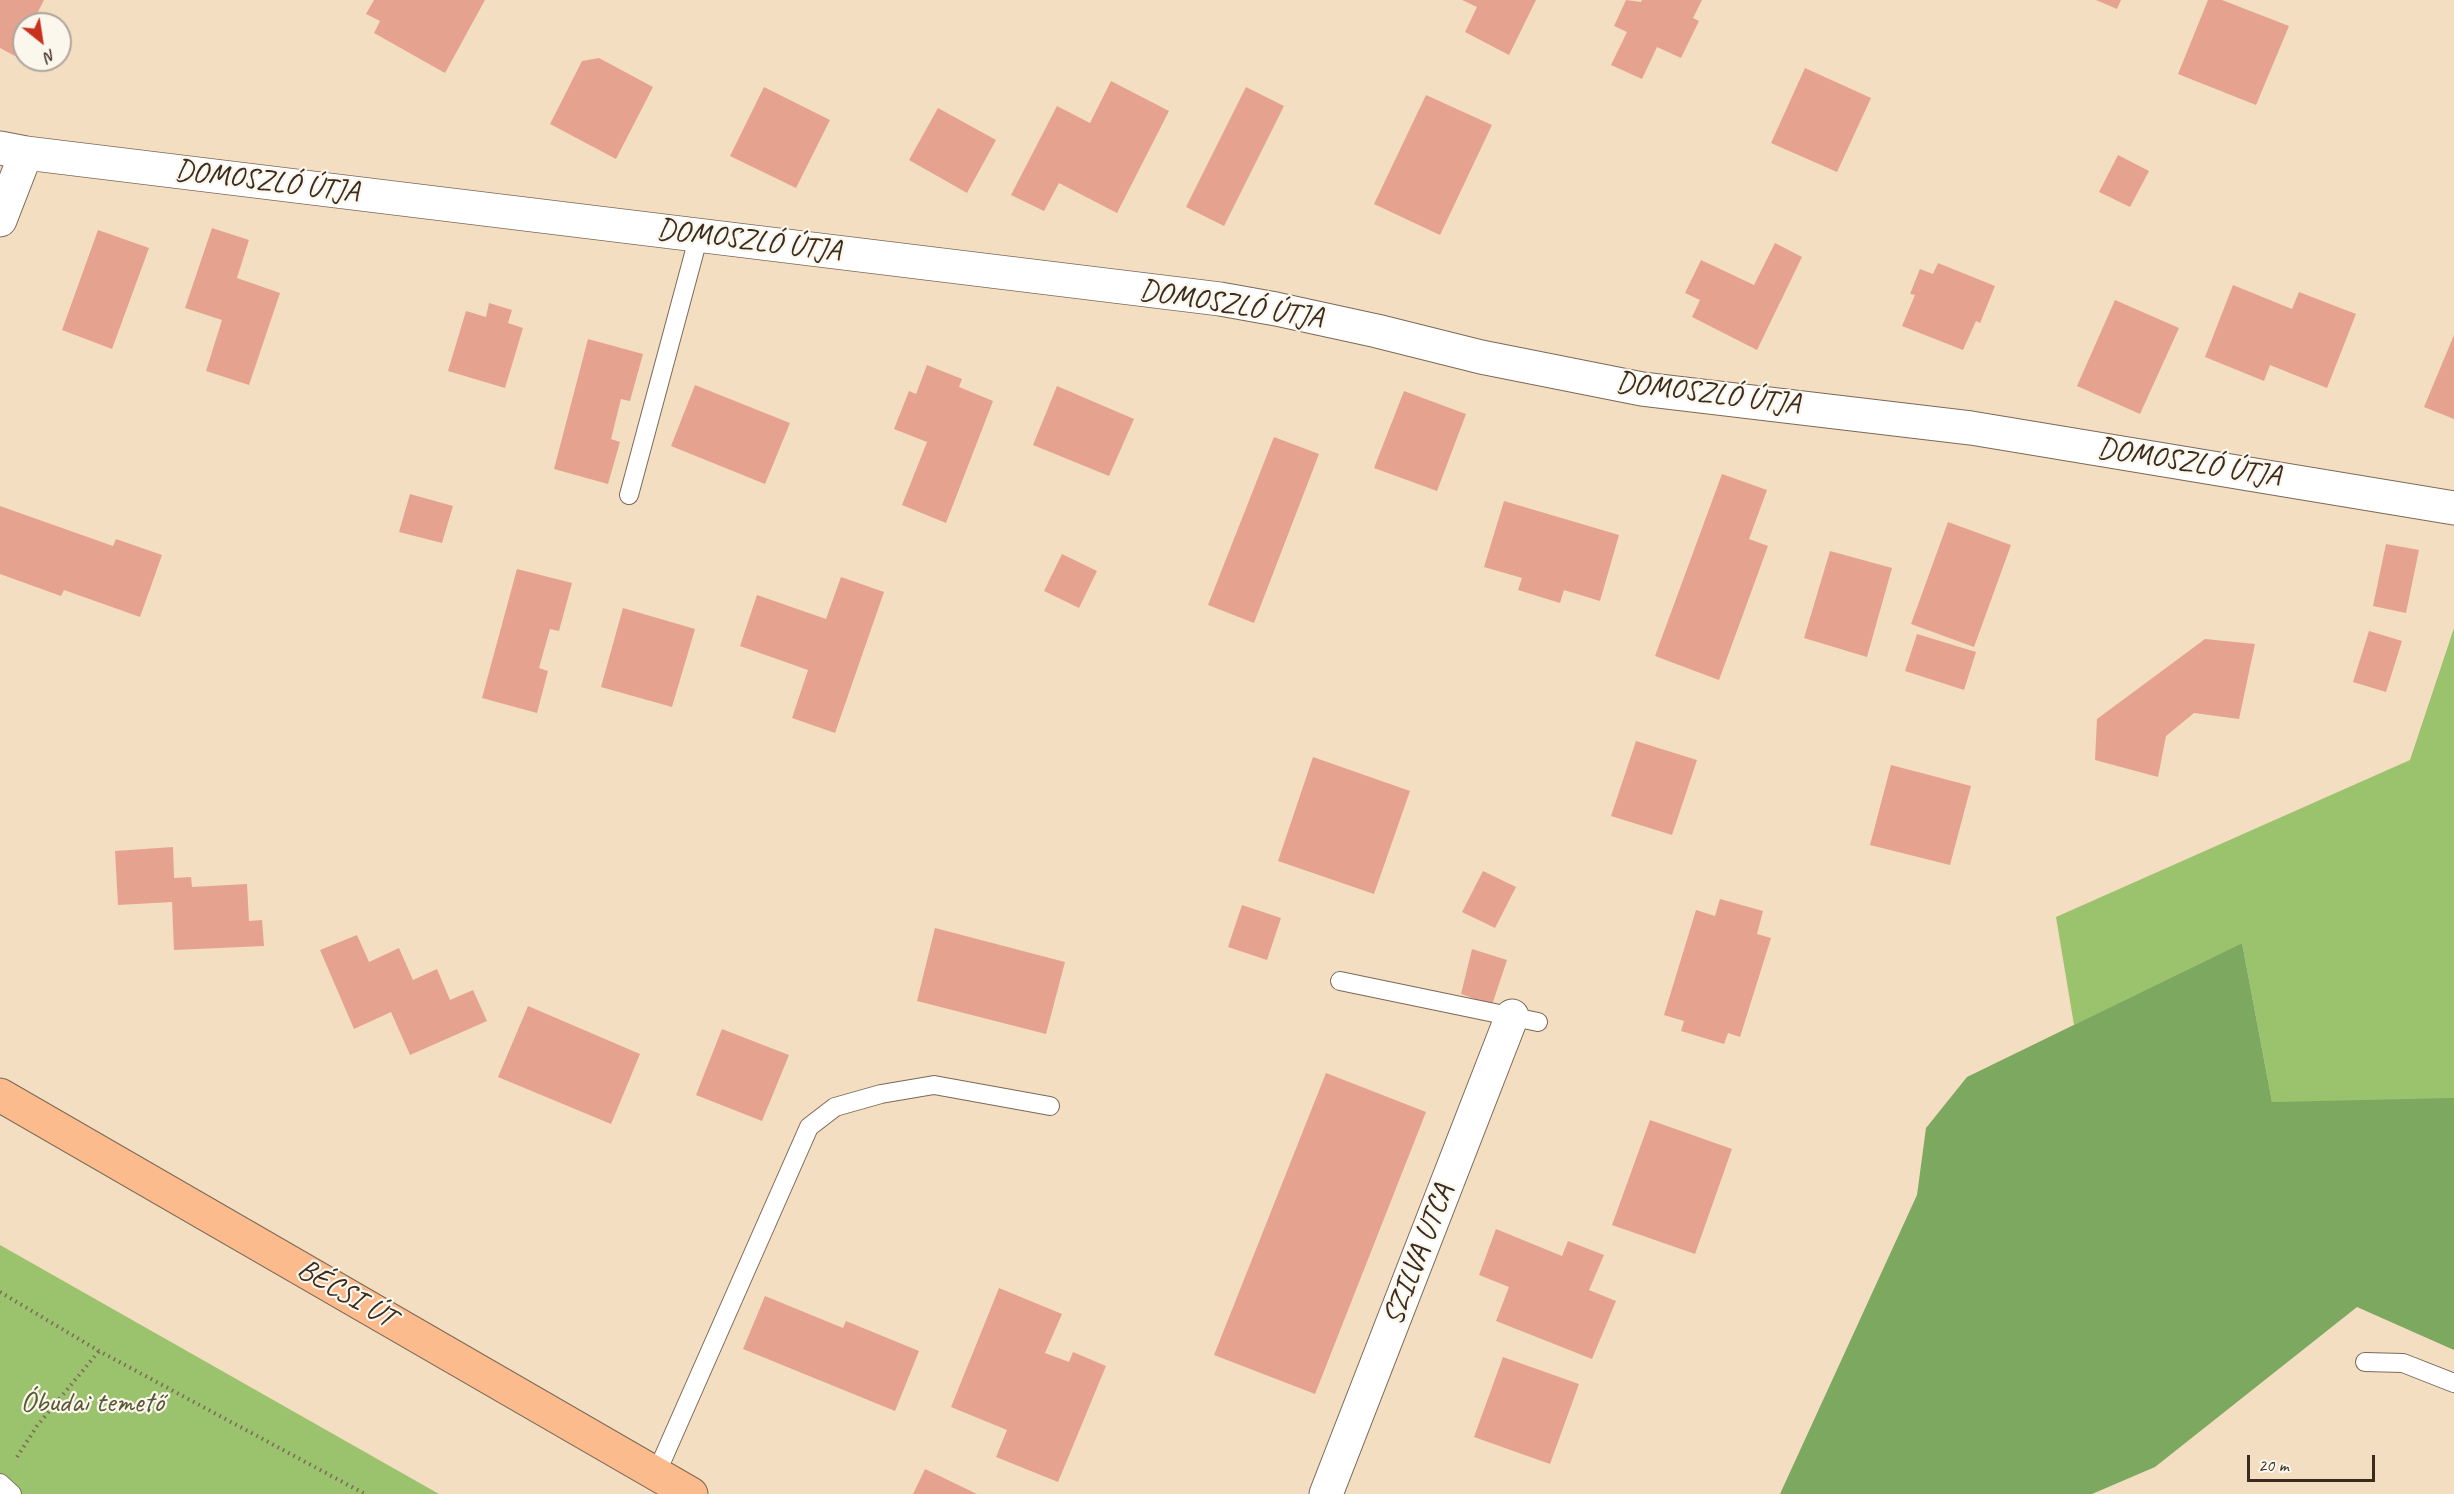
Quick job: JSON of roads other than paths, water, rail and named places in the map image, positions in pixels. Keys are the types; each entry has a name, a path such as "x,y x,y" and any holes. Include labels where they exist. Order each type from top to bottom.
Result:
{"main road":[{"name":"BÉCSI ÚT","path":"0,1095 691,1494"}],"street":[{"path":"0,220 13,150"},
{"name":"DOMOSZLÓ ÚTJA","path":"13,150 1220,299 1377,331 1481,357 1642,388 1971,428 2454,508"},
{"name":"SZILVA UTCA","path":"1326,1494 1525,1019"}],"lane":[{"path":"629,495 699,235"},
{"path":"1340,981 1525,1019"},
{"path":"656,1474 809,1127 835,1107 881,1094 934,1085 1050,1106"},
{"path":"2365,1362 2403,1363 2454,1383"}],"park label":[{"name":"Óbudai temető","path":"92,1403"}]}
